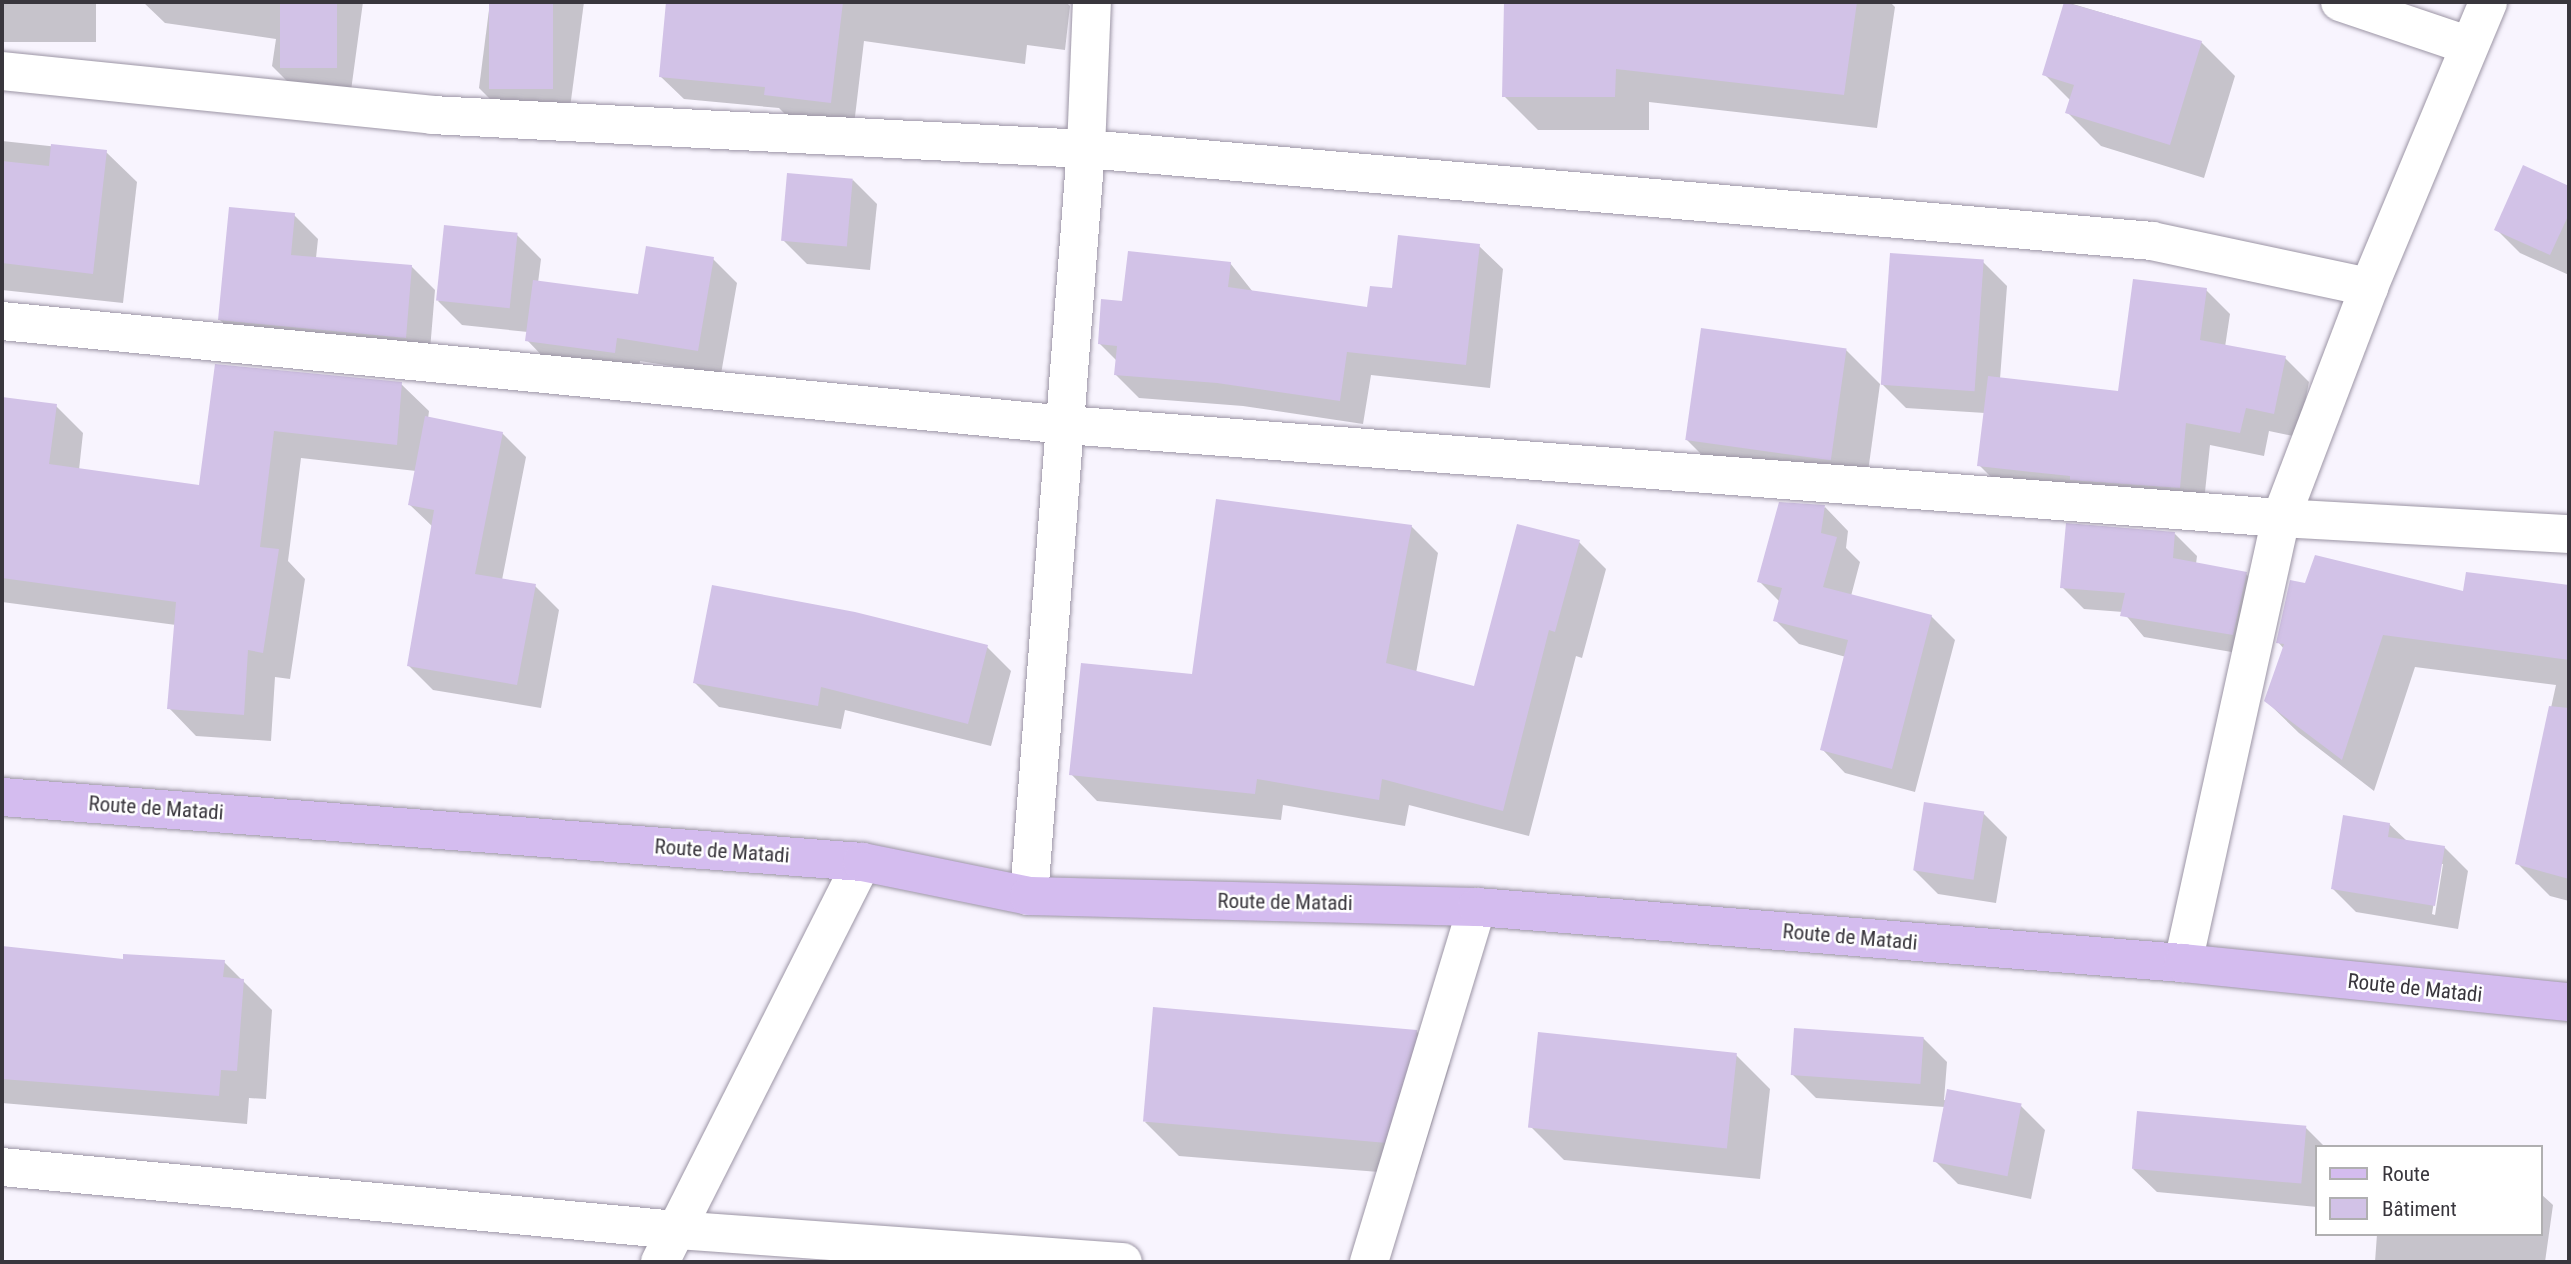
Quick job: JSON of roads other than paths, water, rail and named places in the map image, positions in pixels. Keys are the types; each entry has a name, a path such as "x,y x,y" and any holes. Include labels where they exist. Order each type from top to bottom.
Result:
{"main road":[{"name":"Route de Matadi","path":"2,797 862,862 1029,896 1477,907 2182,963 2569,1002"}],"street":[{"path":"1029,896 1086,149 1091,2"},
{"path":"2340,2 2467,46"},
{"path":"2182,963 2281,518 2369,287 2467,46 2488,2"},
{"path":"2,71 432,115 1086,149 2152,241 2369,287"},
{"path":"2,321 1066,425 2281,518 2569,534"},
{"path":"668,1246 862,862"},
{"path":"1369,1262 1477,907"},
{"path":"2,1167 668,1246 1123,1262"}]}
